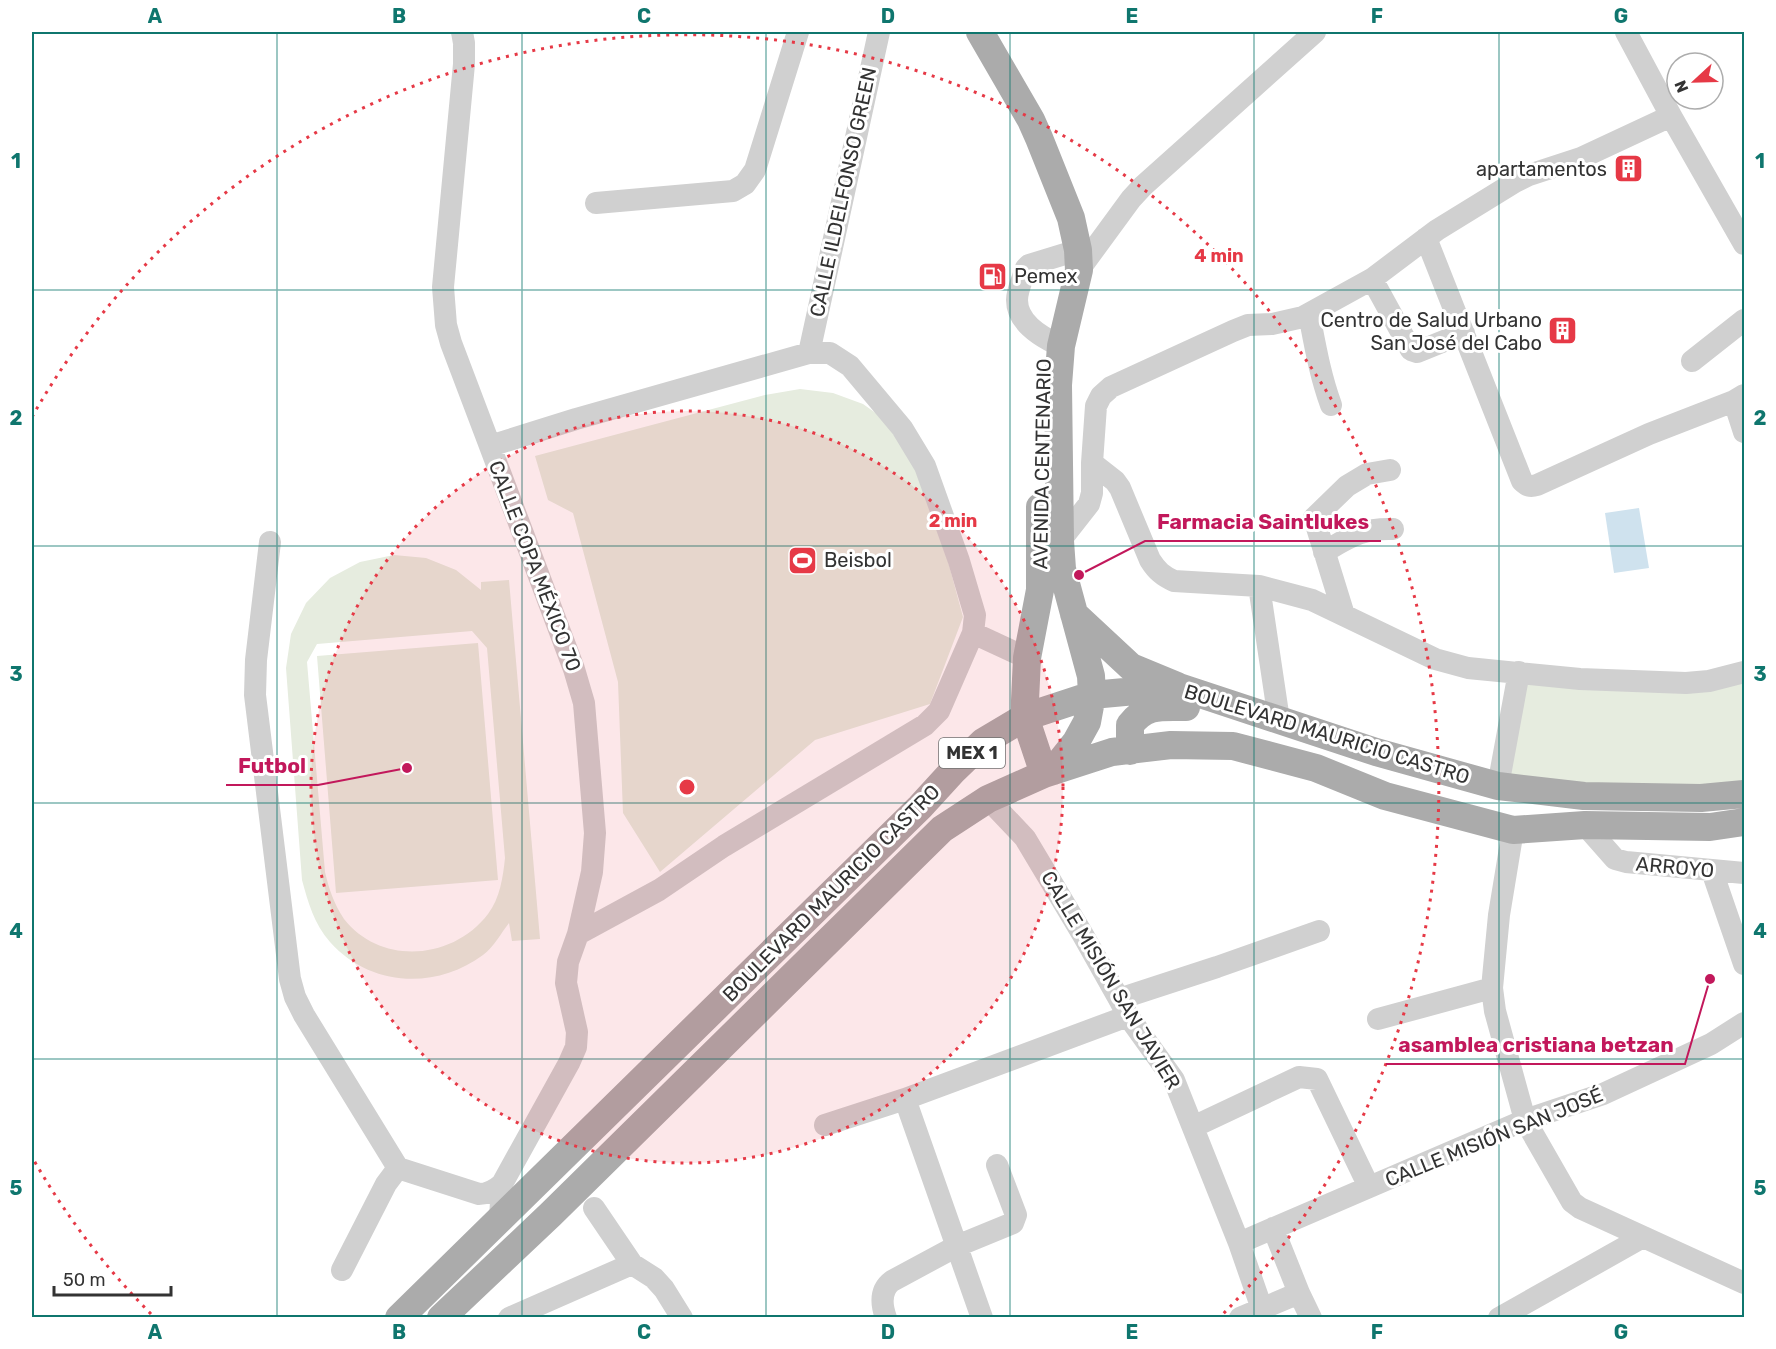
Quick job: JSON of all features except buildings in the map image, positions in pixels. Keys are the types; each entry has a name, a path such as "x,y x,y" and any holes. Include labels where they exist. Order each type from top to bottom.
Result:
{"main road":[{"name":"AVENIDA CENTENARIO","path":"960,32 1005,111 1041,183 1073,258"},
{"name":"AVENIDA CENTENARIO","path":"980,32 1031,120 1071,218 1073,258 1039,384 1041,583 1027,658 1025,717 1049,772 1082,732 1087,722 1092,695 1091,676 1062,569 1058,385 1052,342"},
{"path":"1074,614 1131,667 1179,687"},
{"name":"BOULEVARD MAURICIO CASTRO","path":"399,1317 920,807 952,772 984,742 1025,717 1092,695 1179,687 1376,752 1498,786 1584,796 1701,798 1744,794"},
{"path":"1130,751 1130,725 1141,712 1156,708 1245,708"},
{"name":"BOULEVARD MAURICIO CASTRO","path":"441,1317 551,1214 942,829 988,799 1049,772 1112,752 1172,745 1233,746 1316,768 1385,795 1513,830 1585,825 1710,827 1744,822"}],"street":[{"path":"462,32 464,64 443,286 446,325 451,343 490,446"},
{"path":"596,203 733,191 745,184 755,170 798,32"},
{"path":"1073,258 1143,186 1315,32"},
{"path":"1626,32 1744,244"},
{"name":"CALLE ILDELFONSO GREEN","path":"809,353 870,35"},
{"path":"1060,541 1089,504 1092,493 1096,406 1101,396 1111,387 1233,331 1248,326 1285,322 1309,314 1372,279 1426,238 1515,182 1581,158 1671,116"},
{"path":"1426,238 1522,481 1526,486 1537,485 1649,434 1739,398 1744,432"},
{"path":"1372,279 1411,350 1417,352 1464,333"},
{"path":"1309,314 1324,387 1331,405"},
{"path":"1692,361 1744,320"},
{"name":"CALLE COPA MÉXICO 70","path":"500,1219 502,1184 576,1047 577,1032 566,982 568,962 578,934 592,872 595,833 584,703 574,669 490,446 576,418 809,353 830,353 850,366 902,429 925,466 963,572 975,615 973,633"},
{"path":"1092,463 1120,488 1150,560 1156,570 1174,581 1259,586 1312,600 1435,658 1468,668 1580,679 1686,682 1709,681 1744,672"},
{"path":"1344,615 1314,518 1347,486 1367,474 1390,470"},
{"path":"1324,552 1360,533 1375,529 1393,529"},
{"path":"270,542 256,660 255,695 290,979 295,997 398,1168 479,1194 492,1192 502,1184"},
{"path":"1259,586 1279,720"},
{"path":"578,934 659,890 724,846 925,725 939,711 973,633 1027,658"},
{"path":"1498,786 1520,672"},
{"name":"CALLE MISIÓN SAN JAVIER","path":"988,799 1025,838 1124,1008 1174,1080 1239,1243 1262,1309"},
{"name":"ARROYO","path":"1585,825 1615,859 1744,873"},
{"path":"1513,830 1499,915 1492,988 1498,1029 1525,1120 1572,1202 1580,1208 1744,1283"},
{"path":"1712,871 1744,964"},
{"path":"825,1125 904,1099 1217,967 1319,931"},
{"path":"1378,1019 1492,988"},
{"name":"CALLE MISIÓN SAN JOSÉ","path":"1239,1243 1525,1120 1603,1094 1711,1044 1744,1023"},
{"path":"1193,1127 1299,1077 1317,1079 1369,1186"},
{"path":"904,1099 982,1317"},
{"path":"516,1160 532,1175"},
{"path":"886,1317 881,1305 886,1286 892,1281 957,1246 1012,1223 1016,1218 997,1165"},
{"path":"342,1270 386,1184 398,1168"},
{"path":"594,1209 632,1264 654,1278 682,1317"},
{"path":"1273,1228 1311,1317"},
{"path":"1499,1317 1524,1312 1643,1237"},
{"path":"509,1317 632,1264"},
{"path":"1240,1317 1299,1293"}],"shaded area":[{"path":"800,389 833,393 863,404 887,421 908,448 932,502 963,617 930,704 815,740 660,872 623,813 618,682 573,513 548,500 535,456 765,395"},
{"path":"394,555 426,558 456,570 481,590 481,582 509,580 540,939 512,941 509,923 483,955 445,974 424,978 384,975 364,968 346,957 330,942 320,928 309,905 302,880 286,668 291,634 306,603 330,578 360,562","holes":["472,631 487,648 505,858 498,894 488,914 456,941 437,948 417,951 397,950 377,945 359,934 344,919 330,890 325,872 307,662 317,644"]},
{"path":"478,643 498,880 336,893 317,656"},
{"path":"1524,678 1744,680 1744,784 1502,784"}],"water":[{"path":"1639,508 1649,568 1614,573 1605,513"}],"place":[{"name":"apartamentos","path":"1628,169"},
{"name":"Pemex","path":"993,276"},
{"name":"Centro de Salud Urbano San José del Cabo","path":"1563,331"},
{"name":"Beisbol","path":"803,560"},
{"name":"Farmacia Saintlukes","path":"1079,575"},
{"name":"Futbol","path":"407,768"},
{"name":"asamblea cristiana betzan","path":"1710,979"}]}
